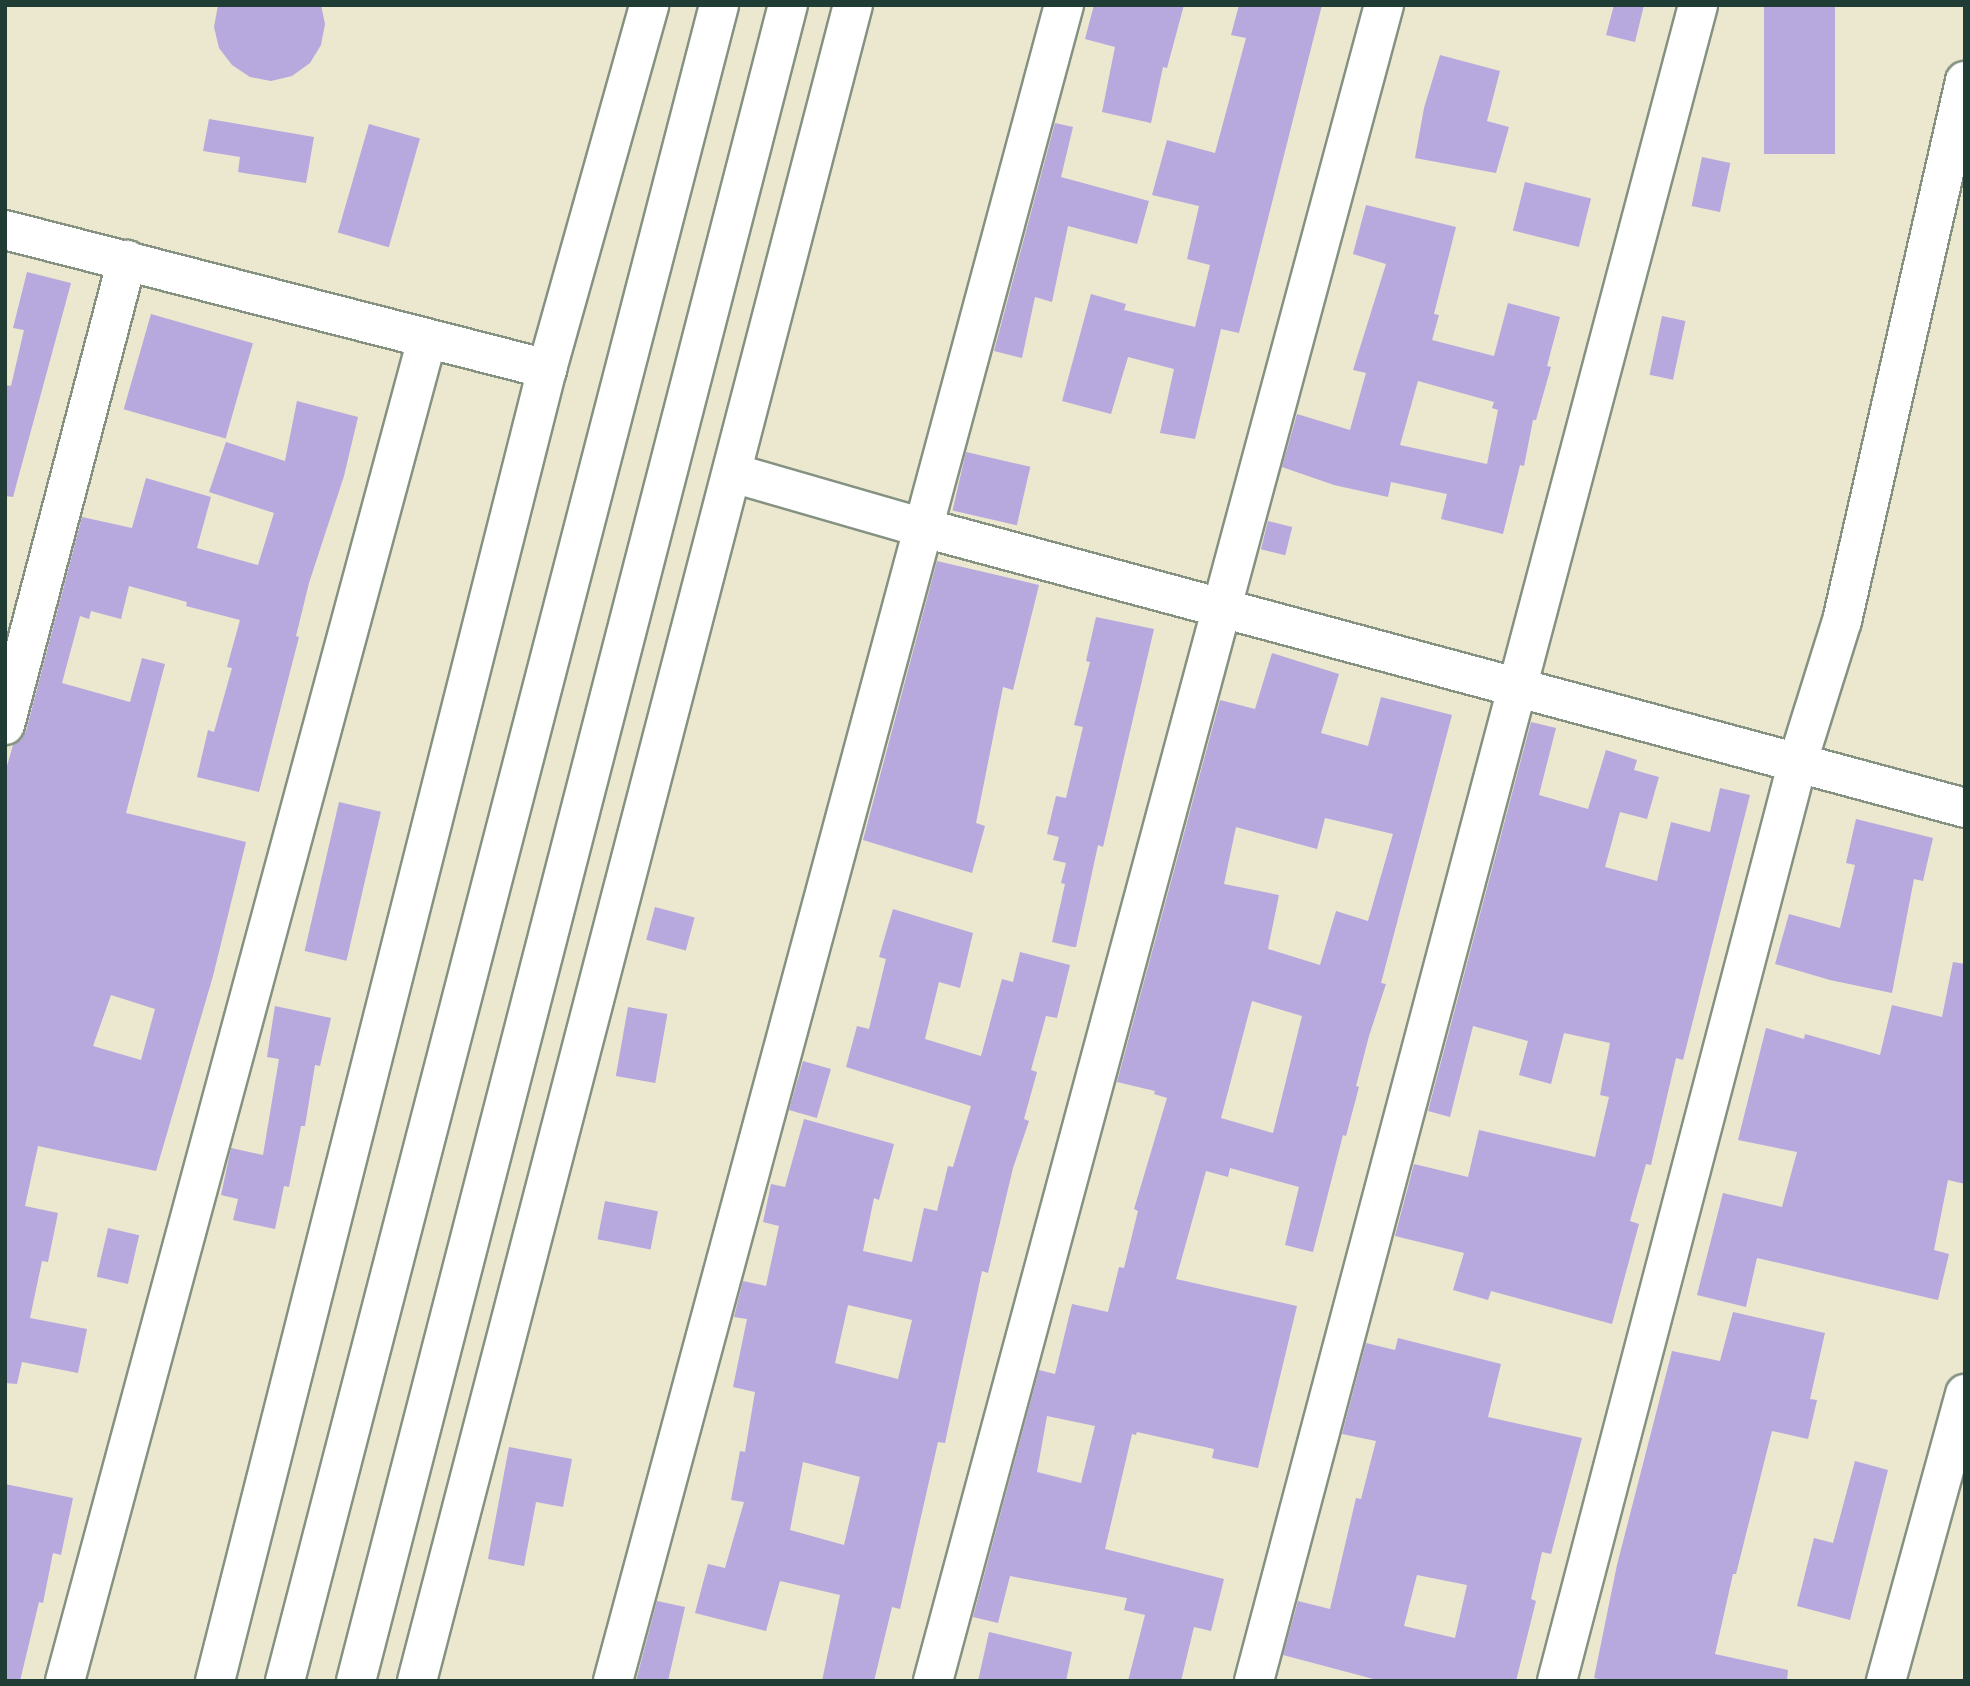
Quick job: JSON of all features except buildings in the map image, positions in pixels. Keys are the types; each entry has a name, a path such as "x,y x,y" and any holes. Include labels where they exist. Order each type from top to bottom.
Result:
{"street":[{"path":"215,1681 547,369 649,5"},
{"path":"285,1681 719,5"},
{"path":"356,1681 788,5"},
{"path":"417,1681 853,5"},
{"path":"613,1681 1064,5"},
{"path":"933,1681 1384,5"},
{"path":"1254,1681 1698,5"},
{"path":"1557,1681 1798,761 1842,621 1965,81"},
{"path":"5,230 547,369"},
{"path":"5,725 127,260"},
{"path":"65,1681 427,339"},
{"path":"733,473 924,528 1965,808"},
{"path":"1886,1681 1965,1394"}]}
